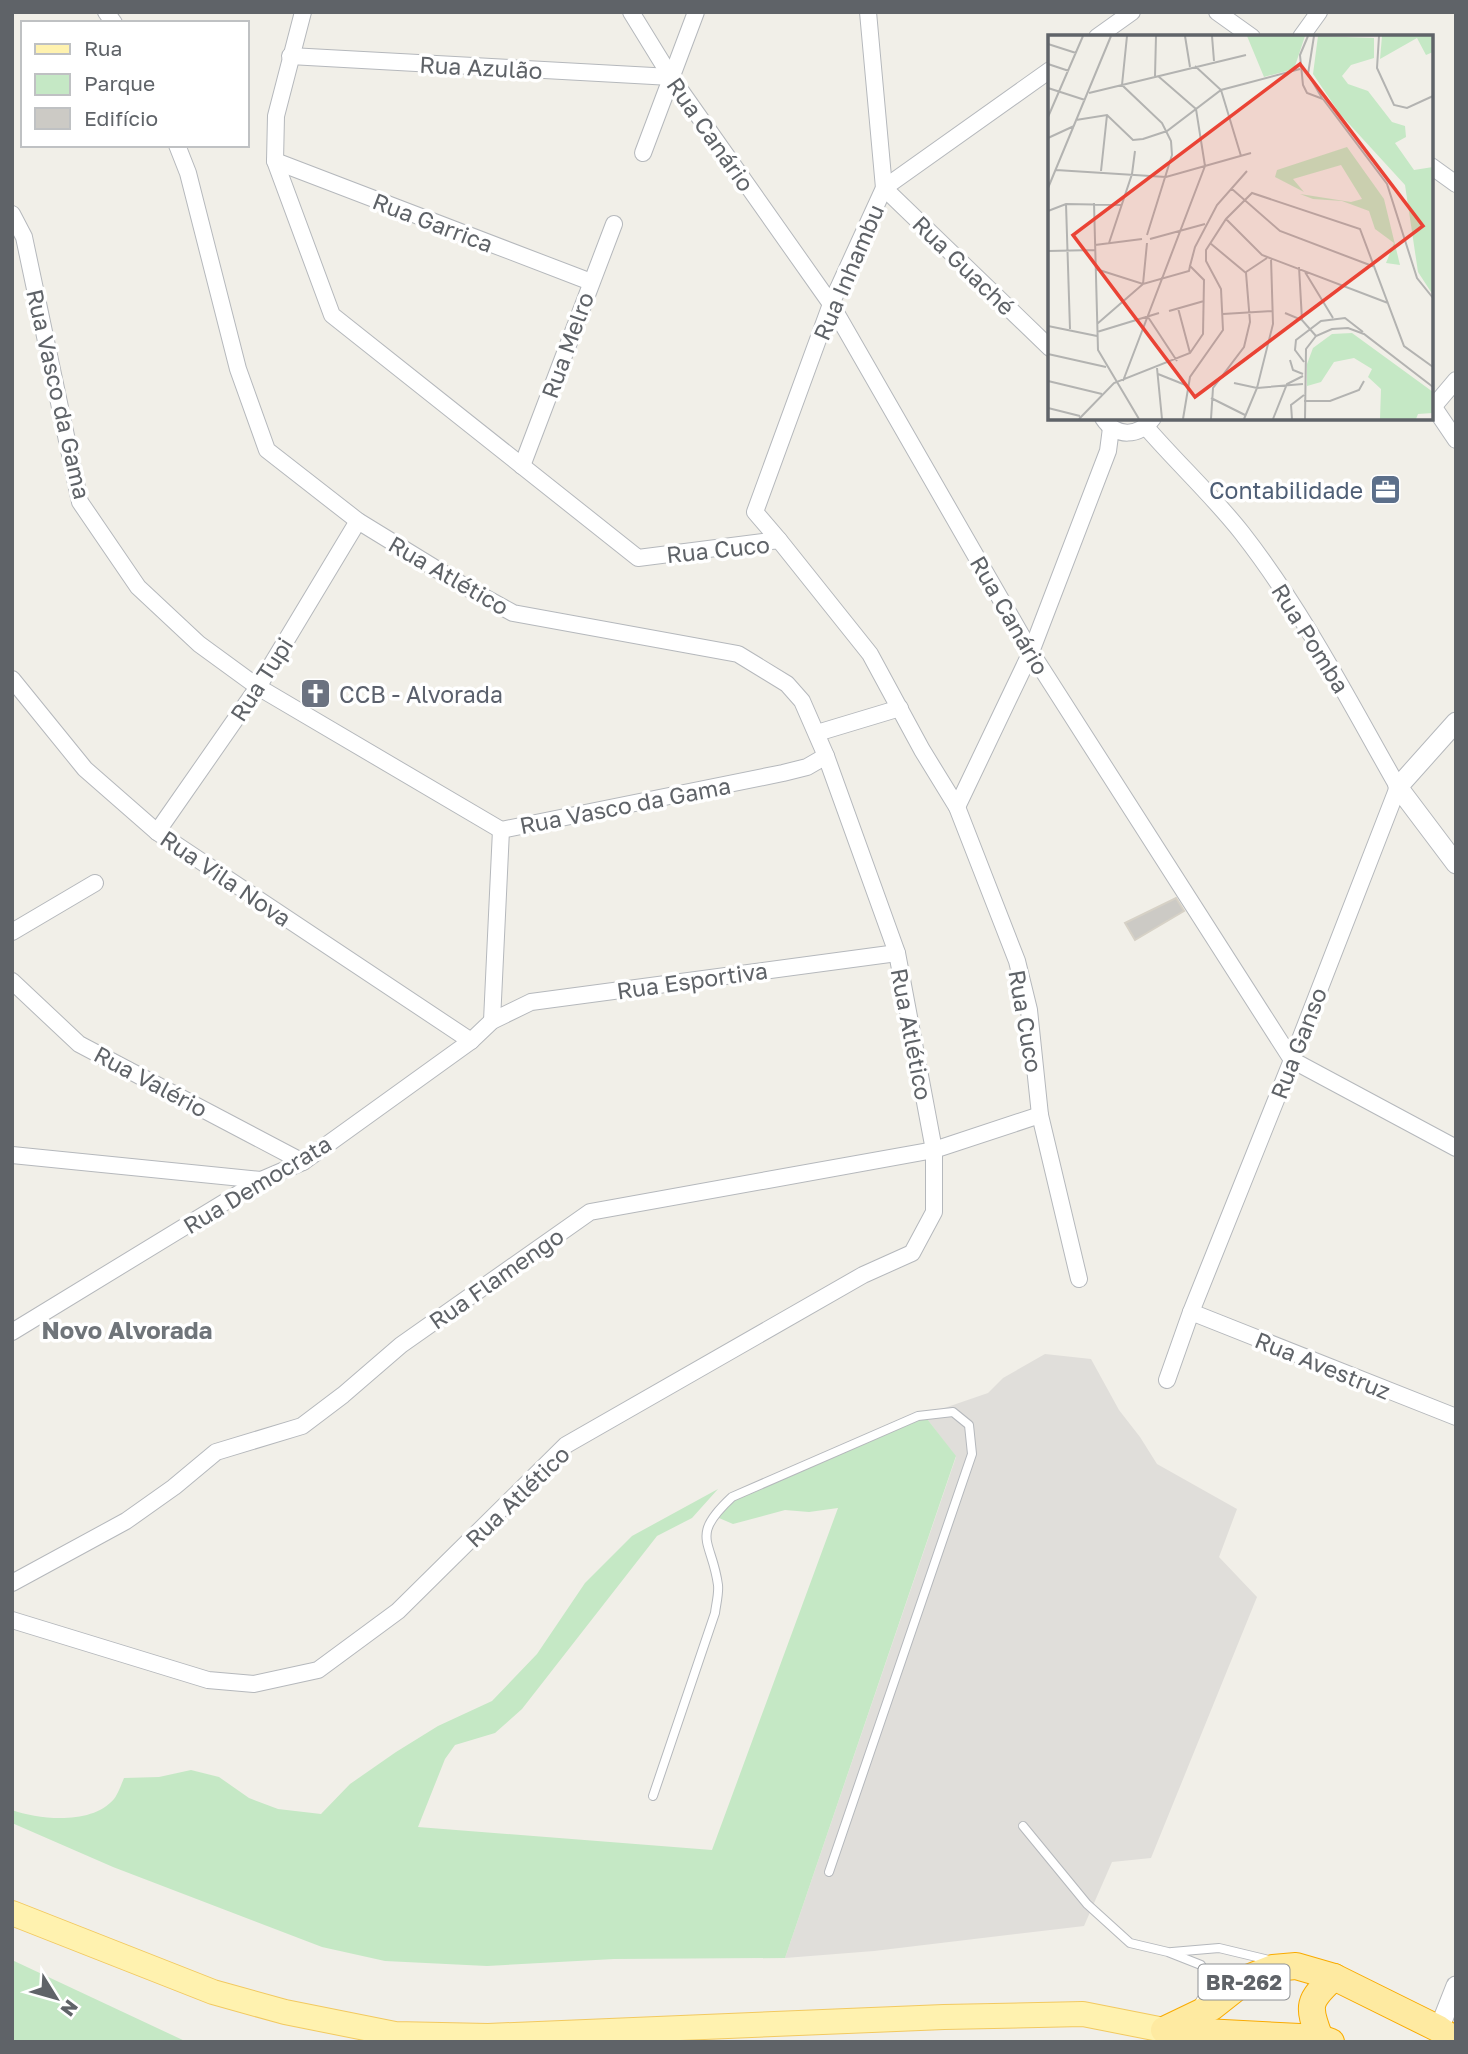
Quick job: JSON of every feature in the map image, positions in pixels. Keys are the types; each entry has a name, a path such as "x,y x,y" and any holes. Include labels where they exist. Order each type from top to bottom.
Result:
{"highway":[{"name":"BR-262","path":"1164,2030 1212,2007 1250,1977 1273,1968 1296,1966 1334,1977 1447,2035"},
{"name":"BR-262","path":"1326,2040 1310,2013 1315,1994 1334,1977"},
{"name":"BR-262","path":"1164,2030 1326,2040"}],"main road":[{"name":"BR-262","path":"12,1913 213,1992 285,2012 395,2034 488,2036 944,2017 1083,2014 1164,2030"}],"street":[{"name":"Rua Cuco","path":"303,12 276,116 275,160 332,315 638,558 779,540 870,654 922,750 957,807 1017,961 1029,1010 1040,1115 1079,1279"},
{"name":"Rua Canário","path":"631,12 671,78 831,304 1031,652 1292,1060 1456,1148"},
{"path":"643,153 696,12"},
{"path":"868,12 884,188"},
{"path":"1100,35 1132,12"},
{"path":"1217,12 1249,35"},
{"path":"1302,35 1319,12"},
{"name":"Rua Azulão","path":"290,56 671,78"},
{"name":"Rua Inhambu","path":"779,540 755,512 831,304 884,188 1048,71"},
{"name":"Rua Atlético","path":"12,1620 208,1680 254,1684 318,1670 398,1611 566,1445 863,1275 912,1253 934,1212 934,1150 897,953 826,756 802,701 787,684 738,654 513,614 358,521 267,450 238,369 188,173 178,147"},
{"name":"Rua Garrica","path":"275,160 591,282"},
{"path":"1433,167 1456,184"},
{"name":"Rua Guaché","path":"884,188 1048,346"},
{"name":"Rua Vasco da Gama","path":"12,214 24,237 80,502 138,587 199,644 258,687 501,830 783,773 807,766 826,756"},
{"name":"Rua Melro","path":"522,466 614,224"},
{"path":"1433,403 1456,380"},
{"path":"1433,406 1456,440"},
{"path":"957,807 1031,652 1108,451 1107,423 1129,433 1149,423"},
{"name":"Rua Pomba","path":"1149,423 1241,532 1270,572 1336,677 1398,787 1456,864"},
{"name":"Rua Tupi","path":"157,832 258,687 358,521"},
{"name":"Rua Vila Nova","path":"12,679 85,769 157,832 471,1041"},
{"path":"817,733 900,708"},
{"name":"Rua Ganso","path":"1167,1380 1191,1312 1398,787 1456,722"},
{"path":"492,1021 501,830"},
{"path":"12,932 95,883"},
{"name":"Rua Esportiva","path":"492,1021 531,1002 897,953"},
{"name":"Rua Valério","path":"12,981 79,1044 303,1162"},
{"name":"Rua Democrata","path":"12,1332 261,1180 303,1162 471,1041 492,1021"},
{"name":"Rua Flamengo","path":"12,1584 126,1521 174,1487 216,1452 302,1426 401,1345 590,1212 934,1150 1040,1115"},
{"path":"12,1155 261,1180"},
{"name":"Rua Avestruz","path":"1191,1312 1456,1417"},
{"path":"1447,2035 1456,1986"}],"lane":[{"path":"653,1796 715,1613 718,1587 705,1541 712,1515 732,1497 918,1416 953,1412 969,1424 972,1454 828,1872"},
{"path":"1023,1826 1087,1904 1130,1943 1168,1952 1201,1965 1209,1978 1205,1993 1189,2018"},
{"path":"1168,1952 1219,1948 1296,1966"}],"shaded area":[{"path":"1045,1354 1091,1359 1119,1410 1157,1464 1237,1509 1219,1557 1257,1597 1151,1858 1112,1862 1084,1926 874,1951 785,1958 956,1457 924,1415 988,1393 1003,1378"}],"green space":[{"path":"924,1415 956,1456 785,1958 614,1959 487,1966 385,1961 322,1947 113,1867 12,1823 12,1810 51,1818 79,1817 93,1813 114,1799 124,1778 159,1777 191,1770 219,1777 249,1798 278,1809 321,1814 350,1784 396,1752 438,1726 492,1701 537,1654 585,1583 632,1536 718,1489 692,1518 657,1536 522,1709 495,1733 455,1745 445,1759 418,1827 712,1850 838,1508 809,1512 785,1510 733,1524 712,1515 732,1497"},
{"path":"12,1960 187,2042 12,2042"}],"building":[{"path":"1176,898 1184,911 1135,940 1125,923"}],"place":[{"name":"Contabilidade","path":"1386,490"},
{"name":"CCB - Alvorada","path":"316,694"}],"district":[{"name":"Novo Alvorada","path":"127,1329"}]}
